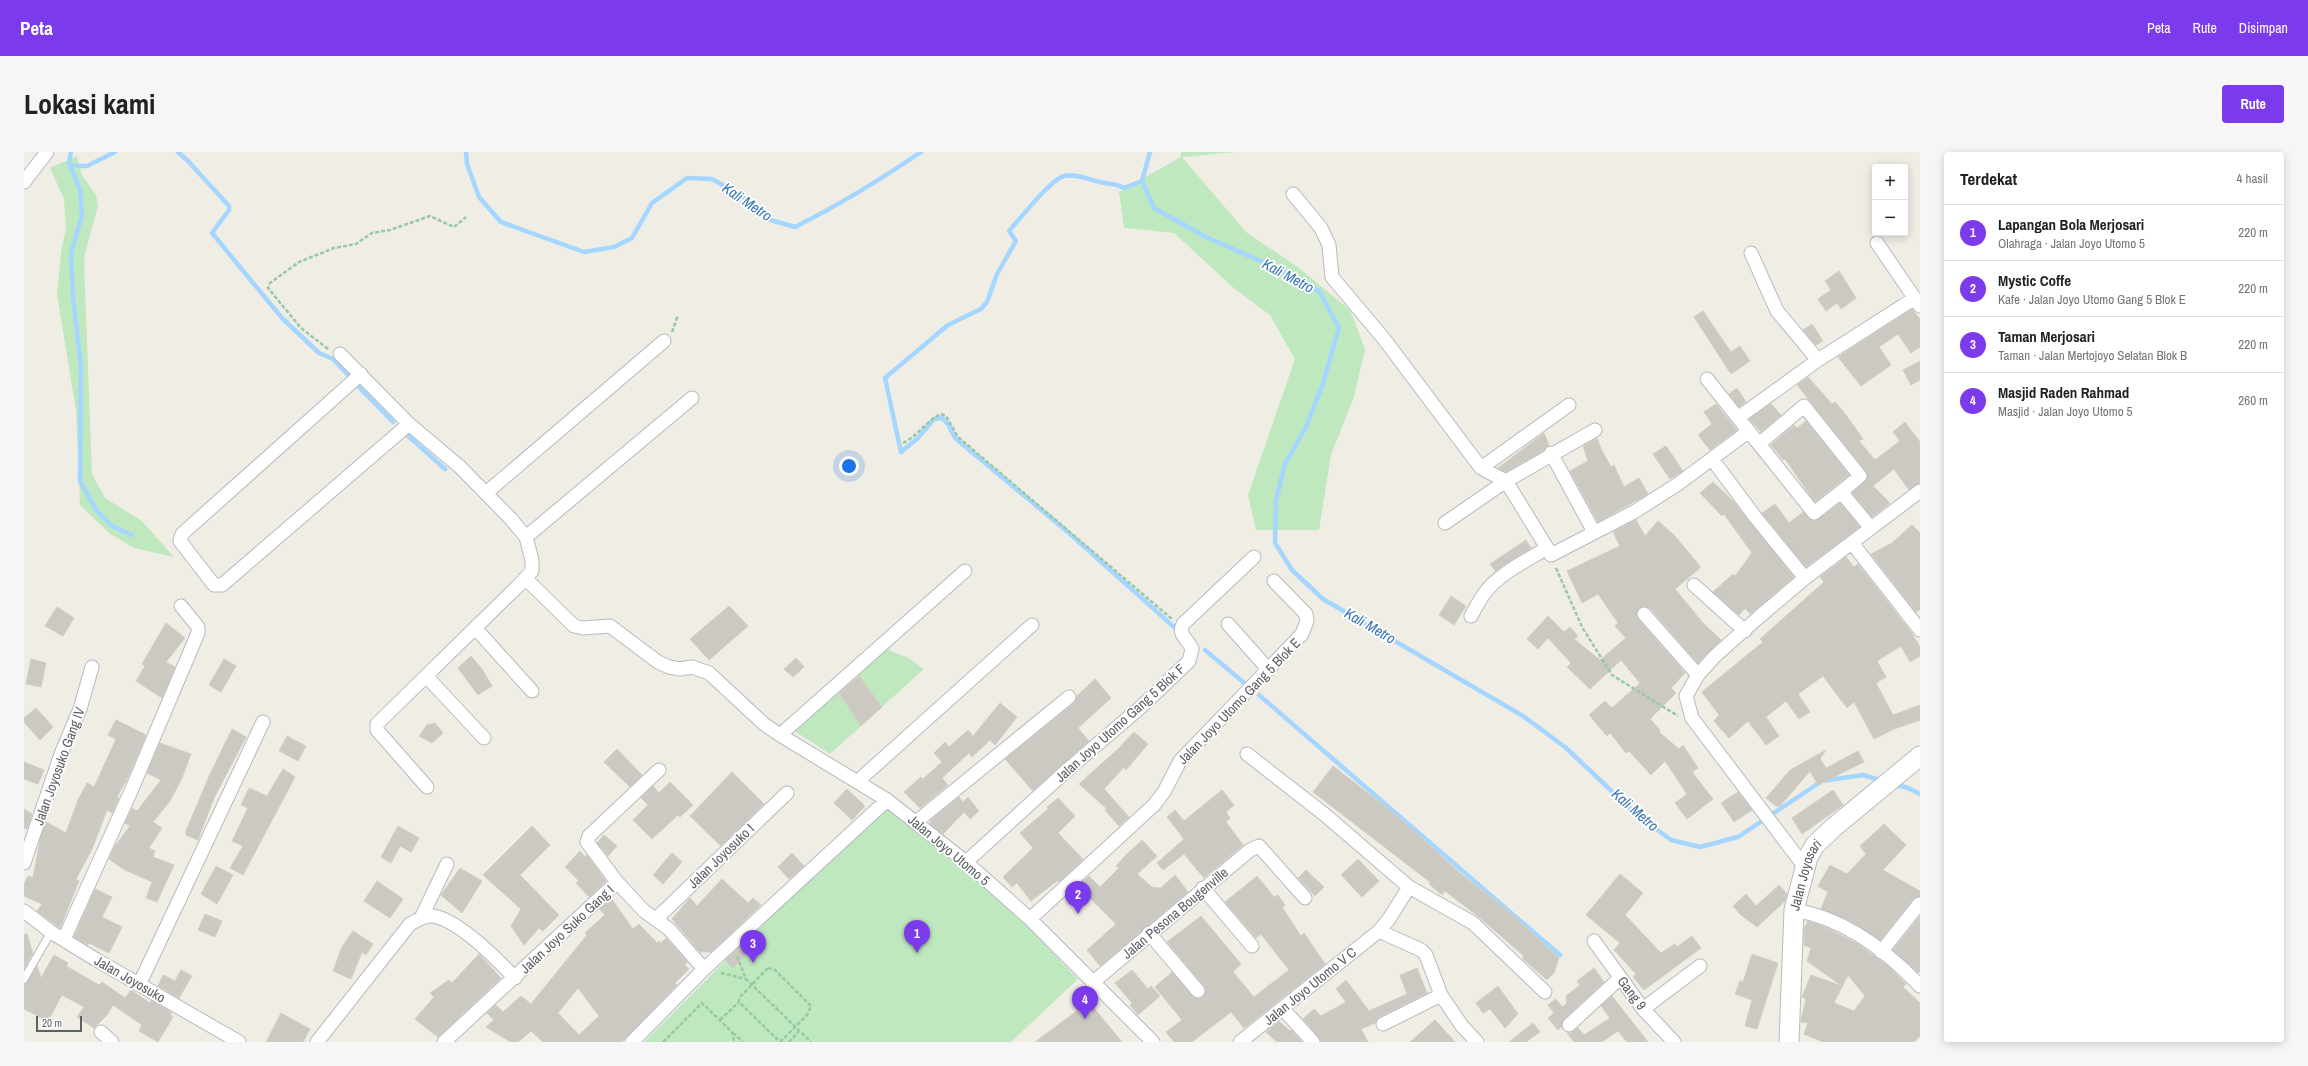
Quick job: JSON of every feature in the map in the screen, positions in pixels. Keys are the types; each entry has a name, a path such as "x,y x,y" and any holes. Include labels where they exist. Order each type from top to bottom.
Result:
{"main road":[{"name":"Jalan Joyosari","path":"1789,1042 1794,910 1804,866 1815,845 1851,812 1916,759"}],"street":[{"path":"24,182 47,152"},
{"path":"1293,194 1321,228 1329,245 1332,276 1384,340 1481,468 1506,481 1549,552"},
{"path":"1739,417 1818,360 1918,302 1877,243"},
{"path":"1751,253 1777,311 1818,360"},
{"path":"486,493 664,341"},
{"path":"340,354 409,424 435,445 486,493 526,537 532,560 532,571 476,629 379,720 376,727 427,787"},
{"path":"361,374 182,534 180,541 214,585 222,585 409,424"},
{"path":"1707,379 1718,395 1739,417 1759,444 1814,513 1860,476 1804,406 1759,444"},
{"path":"526,537 692,398"},
{"path":"1481,468 1569,405"},
{"path":"1445,523 1506,481 1551,453 1594,430"},
{"path":"1471,616 1484,594 1497,581 1549,552 1594,532 1659,496 1749,431"},
{"path":"1551,453 1594,532"},
{"path":"1712,459 1756,518 1805,578"},
{"path":"1804,866 1692,718 1686,696 1698,676 1714,657 1805,578 1920,491"},
{"path":"1841,492 1871,528"},
{"path":"1852,543 1920,630"},
{"path":"1181,628 1254,557"},
{"path":"780,735 965,571"},
{"name":"Jalan Joyo Utomo 5","path":"525,578 574,626 584,628 610,626 658,662 680,669 692,667 709,673 721,686 780,735 858,781 882,805 916,822 966,862 1030,919 1146,1040"},
{"name":"Jalan Joyo Utomo Gang 5 Blok E","path":"1030,919 1154,805 1164,792 1180,761 1302,634 1307,621 1306,614 1274,581"},
{"path":"1694,584 1745,631"},
{"path":"64,939 131,791 198,633 198,627 181,606"},
{"path":"1644,614 1698,676"},
{"path":"1228,624 1268,670"},
{"path":"858,781 1032,625"},
{"name":"Jalan Joyo Utomo Gang 5 Blok F","path":"966,862 1065,772 1142,706 1188,661 1192,649 1182,635 1181,628"},
{"path":"476,629 532,691"},
{"name":"Jalan Joyosuko Gang IV","path":"24,863 61,754 80,709 92,667"},
{"path":"426,676 484,738"},
{"path":"916,822 1069,697"},
{"path":"139,985 263,722"},
{"path":"1247,754 1324,814 1409,887 1473,924 1544,992"},
{"path":"617,882 590,849 587,842 589,836 659,770"},
{"name":"Jalan Joyosuko I","path":"656,919 787,793"},
{"path":"632,1042 707,966 882,805"},
{"name":"Jalan Pesona Bougenville","path":"1092,983 1203,888 1250,850 1259,846 1305,898"},
{"path":"421,918 447,864"},
{"name":"Jalan Joyo Suko Gang I","path":"444,1042 515,978 617,882 644,911 669,929 707,966"},
{"name":"Jalan Joyo Utomo V C","path":"1240,1042 1283,1009 1379,930 1389,919 1409,887"},
{"path":"1203,888 1252,946"},
{"path":"1881,952 1918,904"},
{"path":"1794,910 1817,915 1844,926 1881,952 1920,986"},
{"name":"Jalan Joyosuko","path":"24,911 50,932 239,1042"},
{"path":"317,1042 410,924 421,918 433,916 470,936 515,978"},
{"path":"1379,930 1420,950 1426,956 1441,995 1462,1026 1477,1042"},
{"path":"1149,933 1198,991"},
{"name":"Gang 9","path":"1594,941 1644,1009 1674,1042"},
{"path":"1644,1009 1700,966"},
{"path":"1569,1025 1620,978"},
{"path":"1383,1024 1441,995"},
{"path":"1283,1009 1313,1042"},
{"path":"101,1032 112,1042"}],"lane":[{"path":"24,979 50,932"}],"path":[{"path":"340,354 327,348 301,328 268,288 270,283 300,262 334,248 356,244 372,233 390,230 430,216 454,227 466,217"},
{"path":"903,443 915,438 932,418 941,414 946,416 958,437 1009,478 1181,628"},
{"path":"1549,552 1582,627 1612,675 1676,715 1692,718"},
{"path":"729,946 736,954 746,979 809,1041"},
{"path":"707,966 718,972 746,979"},
{"path":"720,1020 739,1002 739,998 768,968 775,970 811,1006 810,1010 783,1040 778,1040 739,1002"},
{"path":"663,1042 702,1003 743,1042"},
{"path":"789,1042 800,1031"},
{"path":"732,1032 734,1042"}],"green space":[{"path":"1181,152 1237,152 1182,157 1246,232 1299,268 1350,310 1365,349 1354,397 1331,455 1319,530 1256,530 1248,495 1295,359 1270,315 1236,290 1174,233 1124,228 1119,192 1181,157"},
{"path":"77,156 82,175 96,195 98,206 84,263 92,474 105,498 142,521 174,557 134,548 109,533 80,505 76,411 57,294 61,252 66,228 64,199 50,168"},
{"path":"885,647 893,652 907,657 924,669 882,707 856,673"},
{"path":"836,689 861,726 830,754 793,730"},
{"path":"885,809 888,809 897,816 1012,911 1078,979 1011,1042 644,1042 766,920"}],"building":[{"path":"1839,271 1856,298 1841,309 1837,303 1826,311 1818,299 1831,290 1825,281"},
{"path":"1912,309 1920,319 1920,347 1911,353 1898,334 1879,347 1891,365 1861,386 1838,357"},
{"path":"1703,311 1731,352 1740,346 1750,361 1731,374 1694,317"},
{"path":"1812,324 1823,341 1816,345 1803,330"},
{"path":"1920,361 1920,380 1911,385 1903,370"},
{"path":"1808,377 1832,404 1835,402 1846,415 1863,439 1859,441 1875,460 1900,441 1893,432 1905,422 1920,442 1920,483 1909,490 1894,469 1873,486 1890,503 1872,517 1852,493 1867,479 1866,471 1797,385"},
{"path":"1737,388 1746,402 1739,407 1729,394"},
{"path":"1716,404 1737,430 1710,450 1698,435 1712,424 1704,412"},
{"path":"1771,404 1781,415 1761,432 1749,419"},
{"path":"1806,421 1849,475 1815,502 1785,459 1783,460 1771,445 1794,425 1797,428"},
{"path":"1544,433 1549,445 1544,450 1506,472 1498,468"},
{"path":"1597,438 1611,467 1614,465 1624,487 1639,478 1648,494 1598,522 1570,471 1588,461 1583,446"},
{"path":"1666,446 1683,471 1670,479 1653,454"},
{"path":"1713,482 1733,501 1794,577 1750,614 1745,608 1739,615 1713,592 1733,574 1735,576 1752,553 1724,514 1722,516 1700,493"},
{"path":"1840,503 1860,527 1806,567 1762,513 1775,504 1789,523 1803,512 1811,520 1815,521"},
{"path":"1636,520 1645,536 1658,521 1673,534 1700,566 1700,568 1675,589 1703,623 1721,640 1698,663 1650,608 1643,606 1637,611 1638,619 1685,673 1671,688 1676,693 1650,719 1660,730 1659,732 1679,749 1683,745 1698,768 1692,772 1713,799 1687,819 1675,803 1687,794 1665,761 1651,775 1629,751 1626,753 1610,733 1607,736 1589,715 1605,701 1612,708 1640,683 1621,660 1590,689 1567,667 1571,663 1548,638 1538,649 1527,639 1548,616 1564,632 1570,627 1578,636 1574,639 1600,660 1626,638 1615,626 1618,623 1598,594 1582,603 1567,571 1620,546 1613,532"},
{"path":"1912,525 1920,533 1920,609 1916,612 1871,554 1892,543"},
{"path":"1526,540 1531,548 1495,571 1490,564"},
{"path":"1846,557 1854,567 1858,564 1911,632 1920,647 1920,656 1910,662 1901,646 1877,661 1886,677 1876,683 1893,715 1920,705 1920,720 1894,729 1874,739 1854,702 1847,708 1823,676 1798,694 1810,712 1799,719 1786,701 1766,717 1779,736 1766,745 1748,721 1729,738 1714,721 1719,715 1702,692 1763,642 1760,639 1824,582 1820,577"},
{"path":"1451,596 1466,606 1454,625 1439,615"},
{"path":"729,606 748,626 709,660 690,639"},
{"path":"57,607 74,618 63,636 45,626"},
{"path":"166,623 185,638 166,662 175,667 162,698 136,681 145,666 142,664"},
{"path":"471,656 482,669 492,686 478,695 458,668"},
{"path":"796,658 804,667 793,677 784,669"},
{"path":"31,659 46,663 41,687 26,684"},
{"path":"224,659 236,666 221,692 209,685"},
{"path":"859,676 882,707 861,726 839,693"},
{"path":"1095,679 1111,698 1078,728 1089,741 1033,791 1005,759 1074,703 1077,696"},
{"path":"1000,703 1017,717 995,745 990,740 972,757 969,753 942,778 948,785 920,808 904,792 921,777 923,779 942,762 934,753 945,742 949,747 968,730 973,736"},
{"path":"36,708 53,727 40,740 24,722 24,718"},
{"path":"116,720 146,735 128,777 117,797 119,798 112,813 107,810 92,849 76,879 79,881 60,928 37,911 42,904 24,896 24,884 28,876 33,878 40,840 46,822 66,833 78,800 87,783 94,787 116,739 108,735"},
{"path":"435,723 443,733 432,743 419,736 427,725"},
{"path":"232,729 246,737 214,798 198,840 186,835 186,831 210,774"},
{"path":"1134,732 1148,744 1126,770 1124,767 1104,789 1129,817 1119,826 1105,810 1106,808 1079,784 1118,749"},
{"path":"287,736 306,746 298,761 279,751"},
{"path":"160,743 191,754 182,778 170,801 153,822 162,828 149,848 155,851 153,857 174,865 157,902 146,898 152,882 123,869 109,859 115,846 130,826 125,823 132,808 137,811 161,780 147,773"},
{"path":"617,749 642,775 630,787 604,762"},
{"path":"1826,750 1820,759 1826,768 1858,751 1864,762 1818,785 1810,771 1780,806 1776,806 1766,798 1790,770"},
{"path":"24,762 44,770 38,784 24,779"},
{"path":"1333,766 1395,814 1460,873 1506,909 1559,958 1554,973 1547,980 1522,958 1524,956 1479,917 1445,891 1442,895 1429,884 1430,882 1313,792"},
{"path":"283,769 295,777 243,875 230,868 243,846 232,841 248,808 241,805 249,788 267,796"},
{"path":"732,772 764,804 721,846 690,816"},
{"path":"670,782 693,805 680,817 678,815 652,839 633,820 648,805 641,798 653,786 659,793"},
{"path":"847,789 865,806 852,820 834,803"},
{"path":"1222,790 1234,805 1226,812 1230,818 1226,822 1243,845 1204,878 1184,854 1163,870 1157,863 1184,839 1167,817 1175,810 1184,821"},
{"path":"1833,790 1843,805 1802,834 1792,818"},
{"path":"1738,792 1752,810 1734,822 1721,803"},
{"path":"959,797 963,802 968,797 979,811 970,819 964,812 943,834 930,824 931,820"},
{"path":"1058,798 1075,816 1058,833 1083,859 1059,882 1057,881 1031,901 1017,883 1012,887 1003,877 1033,848 1020,833 1048,809 1047,807"},
{"path":"24,809 32,814 27,829 24,828"},
{"path":"1884,824 1906,845 1883,870 1920,891 1920,896 1913,899 1880,940 1850,921 1821,909 1828,892 1818,886 1830,865 1847,874 1866,854 1860,846"},
{"path":"398,826 419,838 411,852 400,846 391,863 381,857"},
{"path":"532,826 550,845 520,875 559,915 543,931 539,928 524,945 511,926 521,909 483,875"},
{"path":"604,835 617,846 608,856 597,843"},
{"path":"1142,840 1157,856 1137,874 1152,887 1161,888 1175,875 1188,892 1100,966 1087,950 1116,924 1078,886 1089,876 1100,887 1119,868 1116,866"},
{"path":"580,851 585,857 587,855 606,881 589,897 576,883 579,881 565,867"},
{"path":"672,853 682,862 663,884 653,875"},
{"path":"792,853 804,866 789,879 778,867"},
{"path":"1358,859 1379,881 1362,897 1341,875"},
{"path":"216,866 233,875 217,904 201,894"},
{"path":"460,868 482,881 462,913 441,895"},
{"path":"1306,870 1324,887 1315,896 1298,878"},
{"path":"1620,874 1643,893 1625,915 1661,953 1675,944 1677,947 1692,936 1701,948 1644,990 1633,977 1636,974 1614,950 1620,943 1586,915"},
{"path":"1257,876 1274,897 1278,895 1285,905 1282,907 1301,936 1304,933 1325,964 1244,1028 1231,1012 1192,1042 1174,1042 1166,1032 1182,1020 1155,987 1172,972 1195,998 1200,999 1205,994 1204,986 1167,942 1201,916 1241,964 1233,972 1254,997 1289,970 1261,934 1256,938 1225,902"},
{"path":"722,879 748,903 753,898 761,905 711,952 700,952 672,919 690,898 697,906"},
{"path":"377,881 403,899 390,918 364,901"},
{"path":"1779,885 1787,894 1785,901 1757,927 1741,915 1733,906 1746,894 1756,906"},
{"path":"95,889 112,897 102,917 122,927 109,953 89,943 88,945 74,937"},
{"path":"611,898 633,929 639,924 657,943 659,941 661,943 666,938 687,962 685,965 689,969 675,983 677,985 622,1042 543,1042 531,1031 518,1042 511,1042 486,1027 494,1020 487,1013 496,1005 503,1012 521,996 531,1004 587,935 585,933 605,915 599,909","holes":["578,988 599,1016 579,1035 558,1013"]},
{"path":"205,914 222,921 215,937 198,930"},
{"path":"1920,916 1920,971 1918,973 1893,950"},
{"path":"1808,921 1827,928 1858,944 1888,966 1906,984 1903,987 1920,1003 1920,1036 1914,1042 1823,1042 1804,1034 1808,1023 1801,1022 1806,999 1802,997 1811,975 1842,986 1807,961 1811,948 1804,945 1804,929","holes":["1848,975 1865,996 1854,1011 1834,1003"]},
{"path":"353,931 373,944 366,955 362,952 351,979 333,971 342,947"},
{"path":"24,934 27,934 33,953 24,969"},
{"path":"743,944 750,951 733,968 725,960"},
{"path":"479,954 501,978 438,1037 415,1019 434,997 430,993 449,980 452,983"},
{"path":"1752,954 1778,963 1757,1029 1745,1026 1752,1000 1735,994 1740,981 1743,982"},
{"path":"54,955 68,963 66,966 99,985 102,982 125,998 131,990 150,1003 151,1000 172,1013 170,1015 173,1017 158,1042 139,1031 142,1025 113,1005 108,1014 94,1028 77,1017 84,1007 62,995 48,1021 24,1009 24,984 28,981 37,966 41,978"},
{"path":"1417,968 1427,993 1379,1017 1375,1023 1361,1029 1368,1042 1321,1042 1319,1037 1303,1019 1314,1009 1321,1016 1346,1002 1336,989 1346,980 1369,1011 1407,994 1400,975"},
{"path":"1594,968 1604,982 1564,1019 1558,1030 1548,1018 1554,1013 1548,1005 1556,999 1562,1007 1567,1003 1566,996 1580,985 1577,981"},
{"path":"181,970 192,976 179,998 158,986 163,975 175,981"},
{"path":"1132,970 1148,989 1151,986 1160,996 1138,1015 1130,1005 1132,1003 1115,983"},
{"path":"1498,986 1518,1014 1505,1028 1490,1009 1483,1013 1476,1003"},
{"path":"1612,996 1648,1042 1627,1042 1618,1031 1602,1042 1574,1042 1567,1033 1571,1033 1578,1028 1584,1035 1610,1018 1601,1006"},
{"path":"1089,1002 1122,1042 1035,1042"},
{"path":"281,1013 310,1029 303,1042 266,1042"},
{"path":"1435,1020 1455,1042 1410,1042"},
{"path":"1279,1021 1290,1031 1291,1030 1302,1042 1277,1042 1266,1032"},
{"path":"1533,1023 1540,1032 1526,1042 1509,1042"}],"waterway":[{"path":"71,152 69,162 80,190 82,215 71,254 73,298 81,366 80,481 97,511 112,526 132,535"},
{"path":"70,166 87,166 115,152"},
{"path":"178,152 229,206 229,210 212,233 282,318 319,353 333,359 348,375"},
{"name":"Kali Metro","path":"466,152 467,164 479,197 501,222 584,252 614,247 632,238 652,203 687,178 712,179 741,195 767,219 795,227 859,192 921,152"},
{"name":"Kali Metro","path":"1150,152 1142,181 1154,208 1206,237 1272,266 1319,291 1339,328 1322,386 1306,427 1285,464 1276,500 1275,543 1292,570 1323,599 1523,716 1565,747 1636,814 1671,840 1700,847 1738,837 1822,781 1863,775 1883,781"},
{"path":"1142,181 1124,188 1114,184 1103,183 1073,175 1064,176 1058,179 1043,192 1009,231 1016,241 997,274 987,302 981,309 948,325 885,378 901,452 918,438 934,419 942,418 948,424 955,438 1069,533 1174,627"},
{"path":"358,386 393,422"},
{"path":"406,434 445,469"},
{"path":"1205,650 1248,686"},
{"path":"1259,695 1560,955"},
{"name":"Kali Metro","path":"1894,784 1908,788 1920,794"}],"place":[{"name":"Mystic Coffe","path":"1078,914"},
{"name":"Lapangan Bola Merjosari","path":"917,953"},
{"name":"Taman Merjosari","path":"753,963"},
{"name":"Masjid Raden Rahmad","path":"1085,1019"}]}
